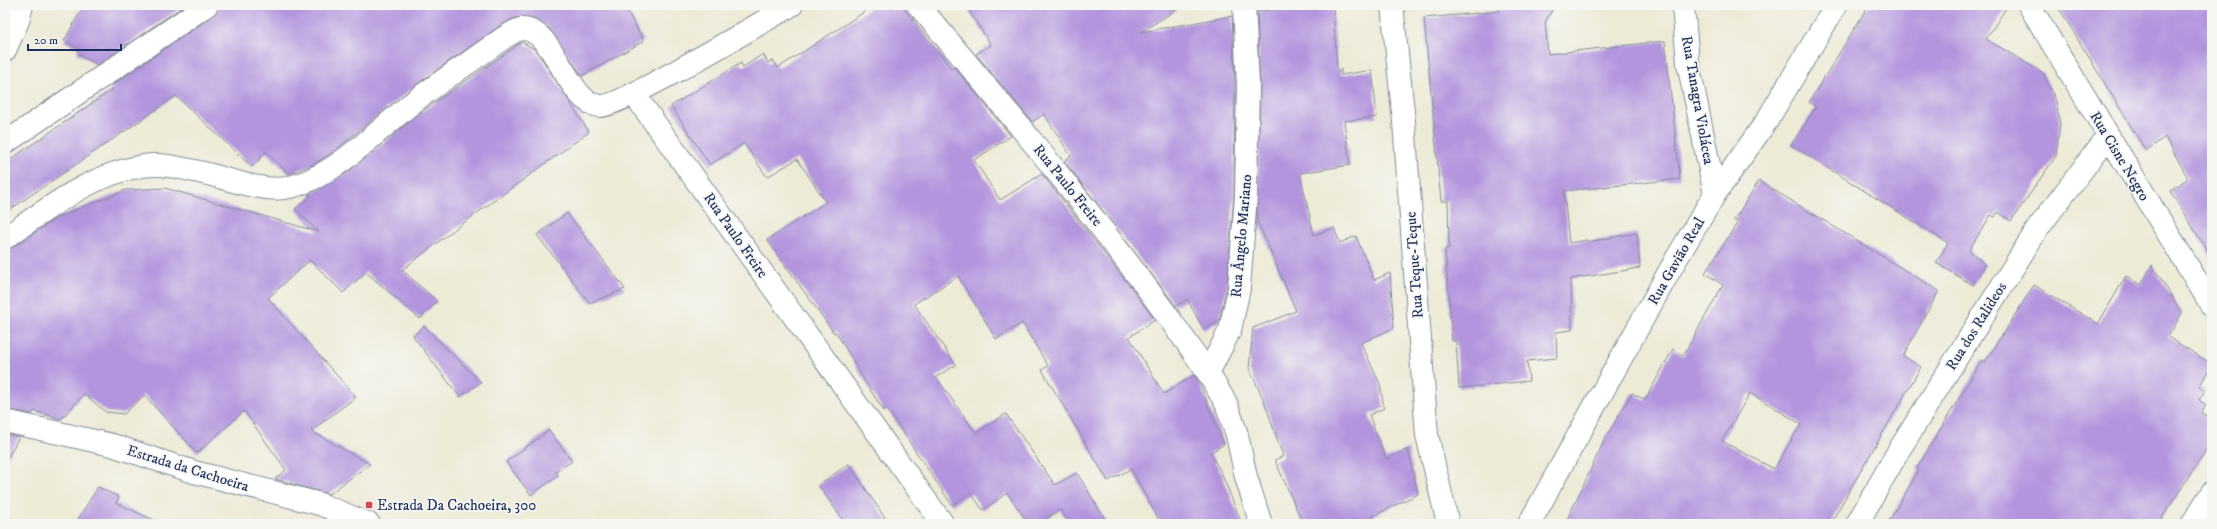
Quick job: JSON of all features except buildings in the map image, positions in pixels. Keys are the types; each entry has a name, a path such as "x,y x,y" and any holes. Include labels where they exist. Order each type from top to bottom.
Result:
{"street":[{"path":"5,50 18,21 22,5"},
{"path":"5,143 207,5"},
{"path":"5,238 48,208 93,182 143,166 167,166 191,170 263,187 284,188 310,181 330,169 416,100 505,37 521,29 534,32 544,41 567,76 592,105 608,105 634,94 792,5"},
{"name":"Rua Paulo Freire","path":"918,5 980,78 1107,234 1158,301 1208,373"},
{"name":"Rua Ângelo Mariano","path":"1208,373 1230,330 1239,288 1246,195 1248,116 1244,5"},
{"name":"Rua Teque-Teque","path":"1392,5 1404,122 1427,435 1448,524"},
{"name":"Rua Tanagra Violácea","path":"1683,5 1688,63 1715,194"},
{"name":"Rua Gavião Real","path":"1529,524 1715,194 1766,122 1836,5"},
{"name":"Rua Cisne Negro","path":"2029,5 2212,306"},
{"name":"Rua Paulo Freire","path":"634,94 943,524"},
{"name":"Rua dos Ralideos","path":"1857,524 1899,450 2038,228 2108,136"},
{"path":"1208,373 1226,403 1237,435 1246,477 1260,524"},
{"name":"Estrada da Cachoeira","path":"5,421 112,445 194,472 320,504 369,524"},
{"path":"2192,524 2212,492"}],"place":[{"name":"Estrada Da Cachoeira, 300","path":"369,505"}]}
